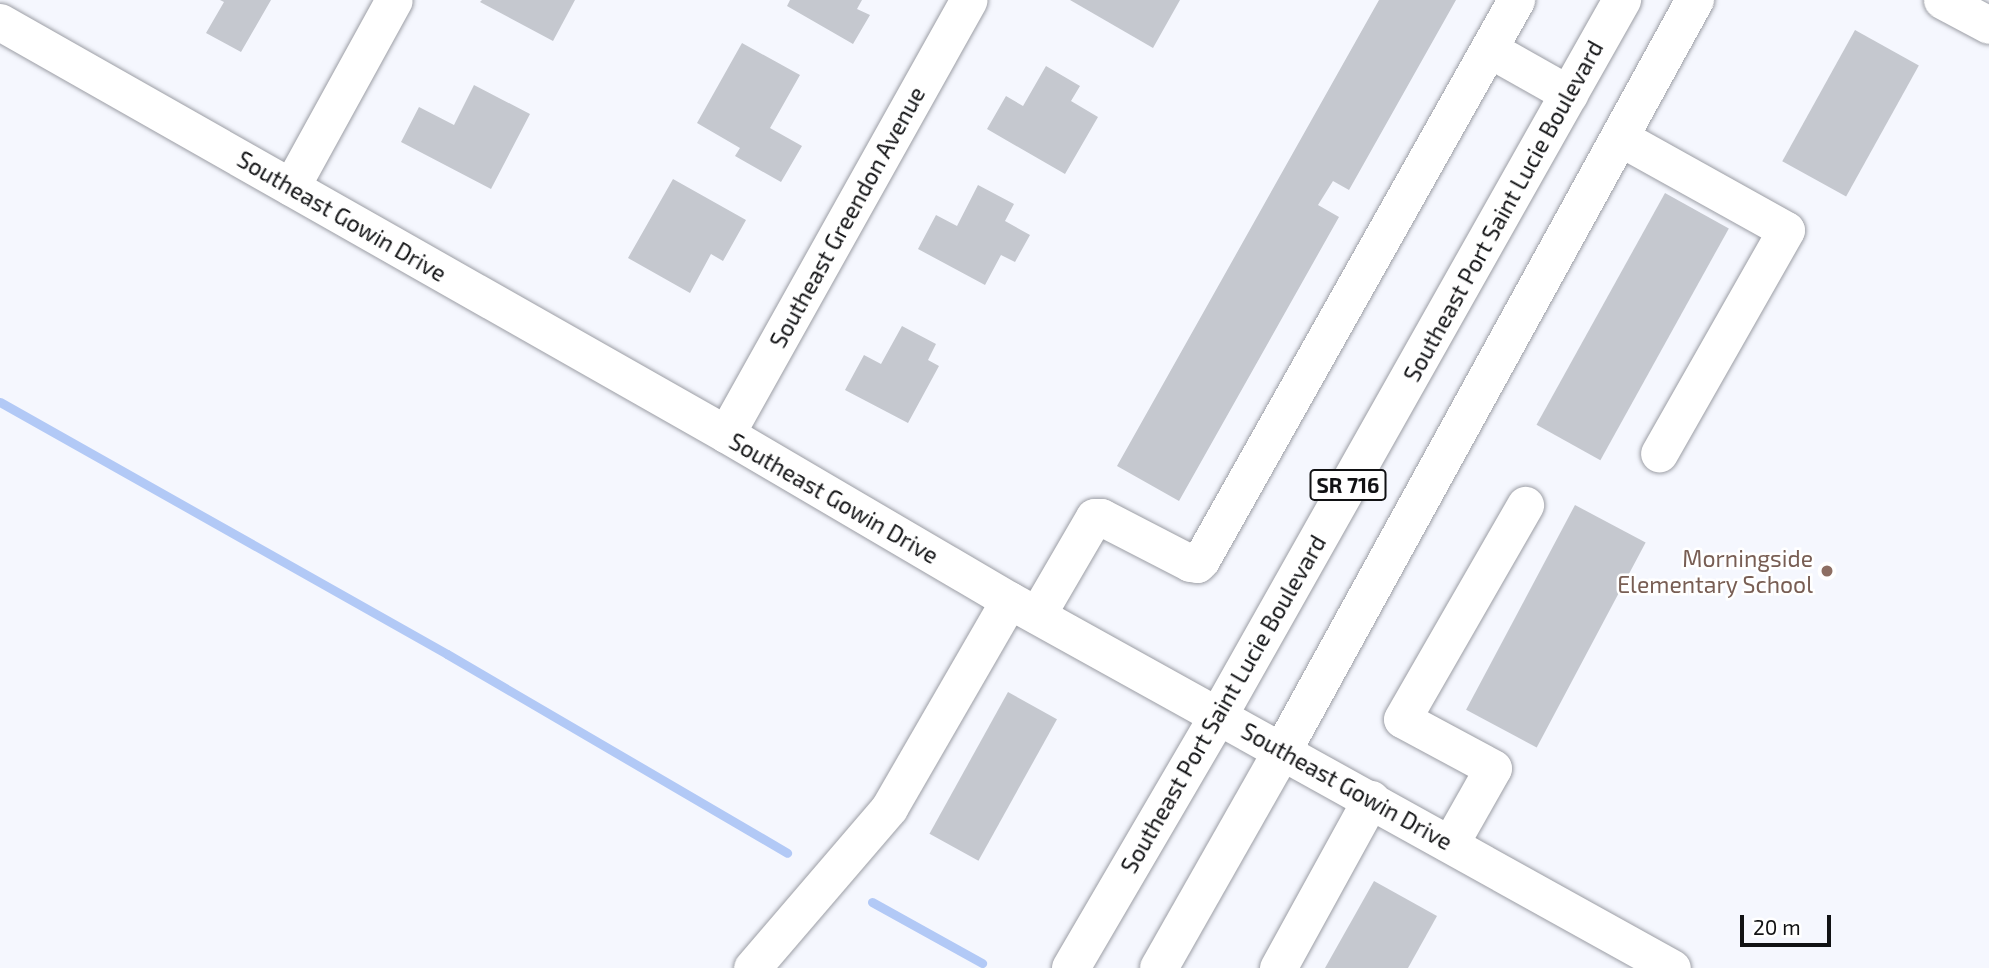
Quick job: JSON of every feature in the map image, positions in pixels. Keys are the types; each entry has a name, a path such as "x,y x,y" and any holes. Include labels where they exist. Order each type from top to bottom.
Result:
{"main road":[{"name":"Southeast Port Saint Lucie Boulevard","path":"1071,968 1219,715 1622,0"},
{"name":"SR 716","path":"1159,968 1283,750 1695,0"}],"street":[{"path":"291,187 394,0"},
{"name":"Southeast Greendon Avenue","path":"726,434 970,0"},
{"path":"752,968 889,808 1023,607 1094,517 1101,517 1190,563 1197,564 1201,560 1516,0"},
{"path":"1942,0 1989,25"},
{"name":"Southeast Gowin Drive","path":"0,22 726,434 1023,607 1672,968"},
{"path":"1489,49 1569,94"},
{"path":"1619,138 1787,230 1659,454"},
{"path":"1450,844 1493,768 1402,719 1525,505"},
{"path":"1278,968 1371,799"}],"building":[{"path":"220,0 271,0 241,52 206,33 224,2"},
{"path":"575,0 553,41 480,2"},
{"path":"790,0 862,0 857,9 870,15 853,44 787,6"},
{"path":"1070,0 1180,0 1153,48"},
{"path":"1379,0 1456,0 1349,190 1333,181 1318,205 1339,217 1179,501 1117,466"},
{"path":"1855,30 1919,65 1846,197 1782,161"},
{"path":"742,43 800,75 770,128 802,146 781,182 735,156 740,148 697,123"},
{"path":"1046,66 1080,86 1071,101 1098,117 1065,174 987,129 1006,96 1023,106"},
{"path":"474,85 530,114 491,189 401,142 419,107 454,125"},
{"path":"673,179 746,220 723,261 711,254 690,293 628,258"},
{"path":"978,185 1014,204 1005,221 1030,235 1015,262 1001,255 985,285 918,249 936,215 957,226"},
{"path":"1665,193 1729,228 1600,460 1537,425"},
{"path":"902,326 936,344 928,360 939,366 908,423 845,390 864,355 881,364"},
{"path":"1575,505 1646,543 1537,747 1466,710"},
{"path":"1008,692 1057,719 978,861 929,834"},
{"path":"1374,881 1437,916 1408,968 1325,968"}],"waterway":[{"path":"0,402 447,654 787,853"},
{"path":"872,902 982,963"}],"place":[{"name":"Morningside Elementary School","path":"1827,571"}]}
